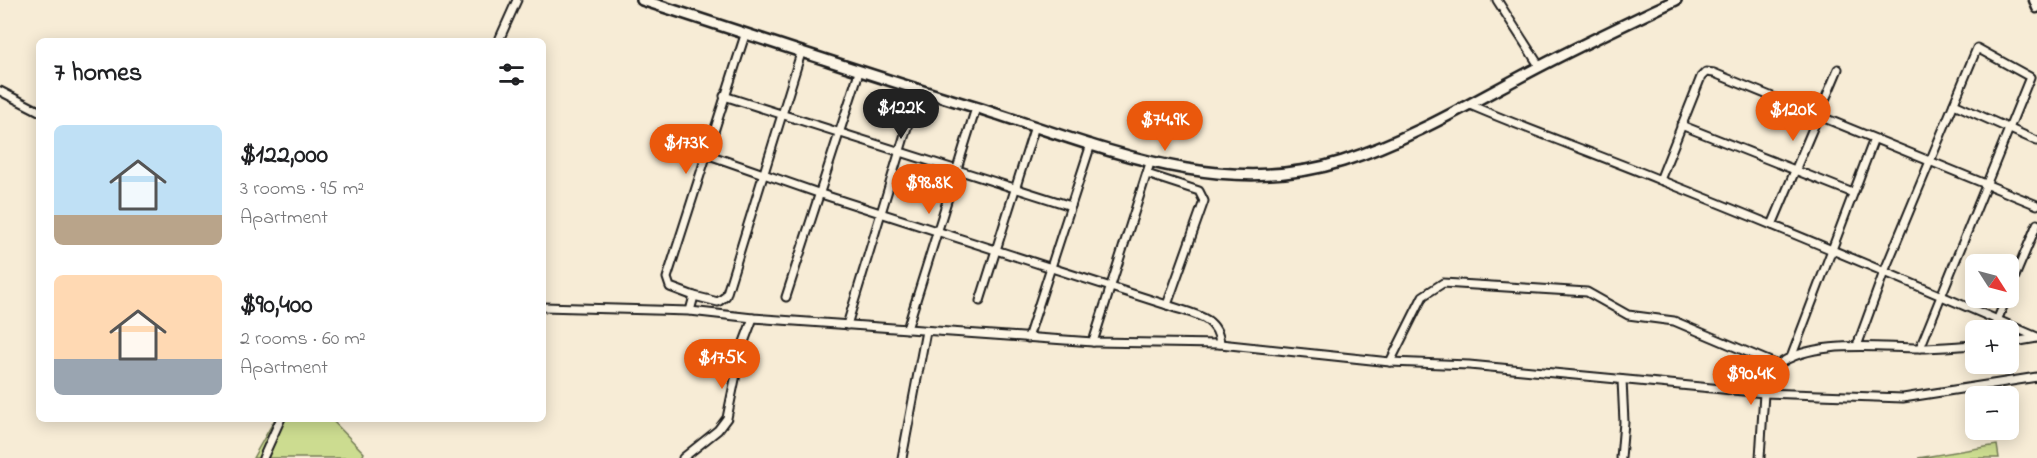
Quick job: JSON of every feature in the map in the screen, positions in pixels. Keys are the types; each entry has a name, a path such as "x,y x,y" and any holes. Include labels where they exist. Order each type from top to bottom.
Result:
{"main road":[{"path":"642,0 801,54 1150,163 1204,173 1256,176 1307,170 1343,162 1397,140 1676,0"}],"street":[{"path":"500,38 517,0"},
{"path":"1497,0 1540,67"},
{"path":"2034,0 2037,8"},
{"path":"745,35 667,278 670,287 694,296 718,302 726,296 801,54"},
{"path":"1857,346 1884,272 1977,48 2030,77 1920,348"},
{"path":"1772,225 1838,69"},
{"path":"786,297 822,194 859,72"},
{"path":"1660,180 1701,77 1706,72 1714,73 2037,205"},
{"path":"0,91 36,109"},
{"path":"847,325 879,213 918,91"},
{"path":"724,96 1071,206"},
{"path":"1954,104 2037,141"},
{"path":"1470,105 1545,138 1660,180 1772,225 1998,320 2003,308"},
{"path":"907,329 976,108"},
{"path":"1682,125 1852,194"},
{"path":"980,301 1035,126"},
{"path":"1792,355 1830,250 1874,140"},
{"path":"1028,338 1091,144"},
{"path":"706,154 879,213 1052,266 1167,305 1209,321 1219,333 1220,344"},
{"path":"1093,342 1150,163"},
{"path":"1147,174 1199,191 1204,201 1167,305"},
{"path":"2019,268 2037,224"},
{"path":"1390,362 1423,296 1443,283 1587,292 1628,315 1674,321 1778,365"},
{"path":"690,311 694,296"},
{"path":"546,307 690,311 753,318 1093,342 1220,344 1390,362 1469,365 1764,393 1903,398 2037,377"},
{"path":"683,458 718,430 727,418 741,350 753,318"},
{"path":"2019,329 2037,337"},
{"path":"902,458 926,331"},
{"path":"2019,341 2037,337"},
{"path":"1760,458 1764,393 1778,365 1792,355 1857,346 1920,348 1965,346"},
{"path":"1621,458 1624,422 1622,380"},
{"path":"263,458 279,422"}],"green space":[{"path":"273,422 334,422 364,453 362,458 253,458"},
{"path":"1997,445 1999,458 1918,458"}]}
